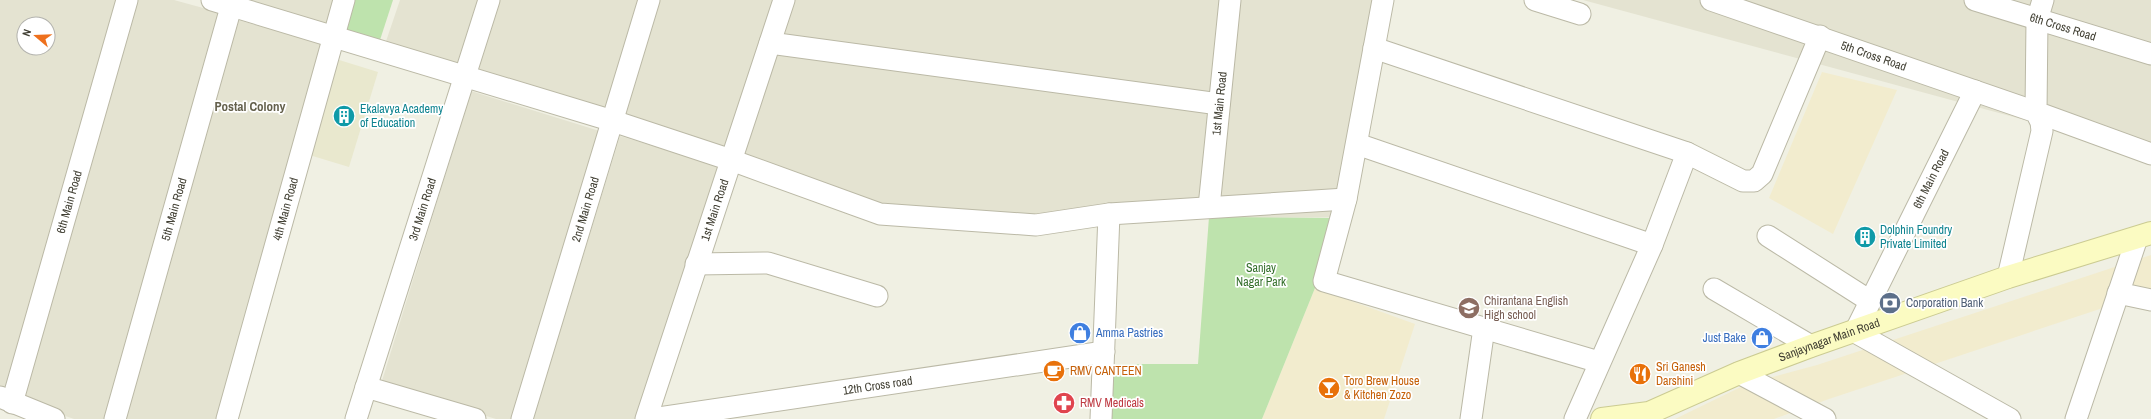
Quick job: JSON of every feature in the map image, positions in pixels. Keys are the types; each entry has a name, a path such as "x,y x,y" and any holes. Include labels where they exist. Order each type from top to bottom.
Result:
{"street":[{"name":"6th Main Road","path":"6,400 127,0"},
{"path":"212,0 232,3 333,37 613,121 731,160 880,214 1036,225 1109,214 1346,199"},
{"name":"4th Main Road","path":"227,419 344,0"},
{"name":"3rd Main Road","path":"356,419 489,0"},
{"name":"2nd Main Road","path":"522,419 649,0"},
{"name":"1st Main Road","path":"646,419 784,0"},
{"name":"1st Main Road","path":"1209,207 1230,0"},
{"path":"1383,0 1346,199 1324,281 1599,362"},
{"path":"1535,0 1580,14"},
{"name":"5th Cross Road","path":"1711,0 1820,36 1975,91 2039,117 2151,154"},
{"name":"6th Cross Road","path":"1975,0 2151,54"},
{"path":"2008,277 2042,131 2039,117 2037,20 2043,0"},
{"name":"5th Main Road","path":"115,419 232,3"},
{"path":"1374,48 1688,153 1743,181 1754,181 1762,174 1820,36"},
{"path":"770,43 1219,104"},
{"name":"6th Main Road","path":"1855,332 1975,91"},
{"path":"1357,144 1652,245"},
{"path":"1575,419 1652,245 1688,153"},
{"path":"1101,419 1109,214"},
{"path":"2076,419 2118,293 2144,235"},
{"name":"Sanjaynagar Main Road","path":"1602,419 1647,416 1739,373 1811,346 1855,332 2008,277 2144,235"},
{"path":"1768,236 1870,301"},
{"path":"696,264 768,263 877,296"},
{"path":"1714,289 1811,346"},
{"path":"2118,293 2151,300"},
{"path":"1471,419 1484,328"},
{"path":"1855,332 2009,419"},
{"name":"12th Cross road","path":"652,419 1104,352"},
{"path":"1739,373 1825,419"},
{"path":"366,387 439,414 475,419"},
{"path":"6,400 54,419"}],"shaded area":[{"path":"0,0 118,0 10,394 0,388"},
{"path":"138,0 174,0 225,14 107,419 74,419 19,400"},
{"path":"242,0 338,0 330,26"},
{"path":"400,0 1394,0 1350,217 1038,220 877,210 380,59"},
{"path":"1583,0 2151,0 2151,153 2069,132"},
{"path":"238,20 322,44 216,419 124,419"},
{"path":"336,59 378,72 349,167 306,154"},
{"path":"1822,72 1897,90 1833,234 1769,198"},
{"path":"471,91 606,133 519,419 496,419 381,384"},
{"path":"620,136 719,166 642,419 533,419"},
{"path":"2151,255 2151,292 1829,399 1774,419 1675,419 1747,384 1817,365"},
{"path":"1315,288 1415,324 1384,419 1262,419"}],"green space":[{"path":"349,0 393,0 380,40 340,28"},
{"name":"Sanjay Nagar Park","path":"1209,217 1336,218 1315,288 1262,419 1107,419 1111,364 1198,364"}],"place":[{"name":"Ekalavya Academy of Education","path":"344,116"},
{"name":"Dolphin Foundry Private Limited","path":"1865,237"},
{"name":"Corporation Bank","path":"1890,303"},
{"name":"Chirantana English High school","path":"1469,308"},
{"name":"Amma Pastries","path":"1080,333"},
{"name":"Just Bake","path":"1762,338"},
{"name":"RMV CANTEEN","path":"1054,371"},
{"name":"Sri Ganesh Darshini","path":"1640,374"},
{"name":"Toro Brew House & Kitchen Zozo","path":"1329,388"},
{"name":"RMV Medicals","path":"1064,403"}],"district":[{"name":"Postal Colony","path":"250,106"}]}
